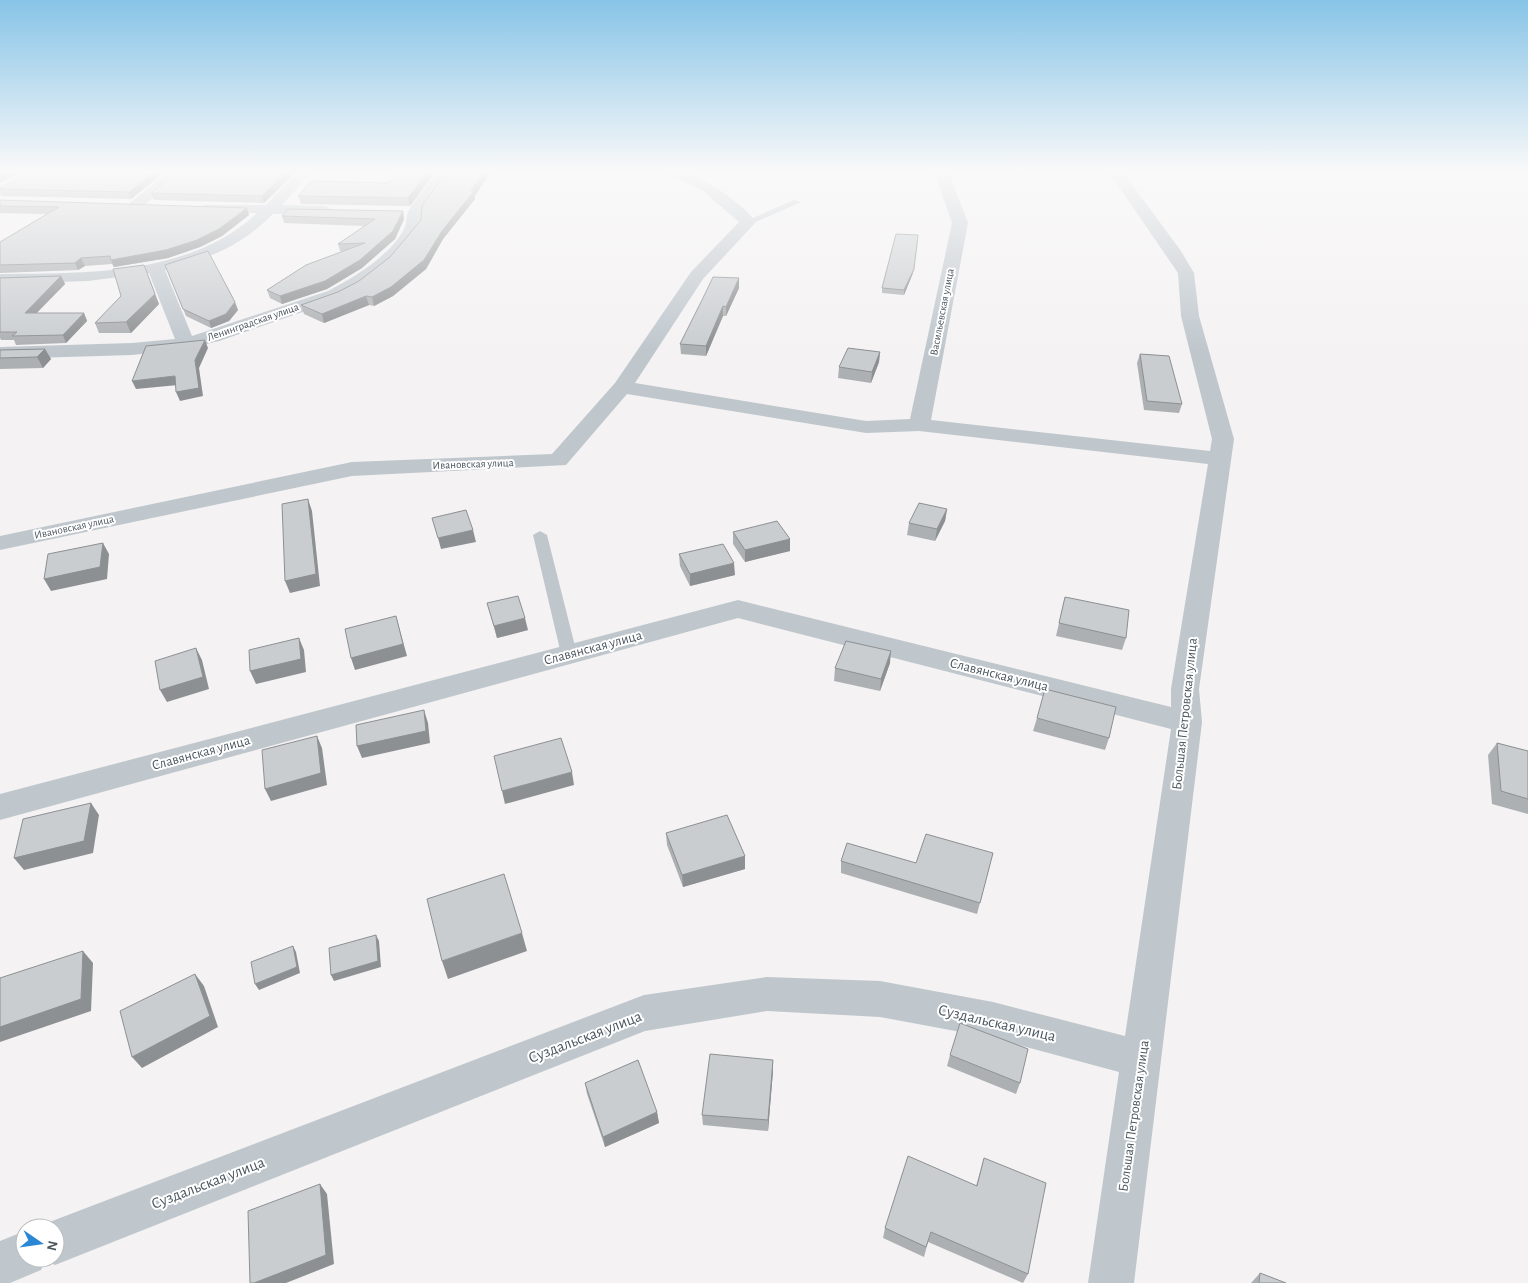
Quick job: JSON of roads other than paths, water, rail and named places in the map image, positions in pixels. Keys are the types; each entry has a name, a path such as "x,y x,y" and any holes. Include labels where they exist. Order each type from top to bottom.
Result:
{"street":[{"path":"0,279 90,275 155,267 209,252 234,240 245,231"},
{"name":"Ленинградская улица","path":"0,353 132,349 186,343 212,337 311,303 354,284 385,261 400,246 410,231"},
{"name":"Ивановская улица","path":"0,542 352,469 558,460 622,387 696,276 739,231"},
{"name":"Васильевская улица","path":"919,425 958,231"},
{"name":"Большая Петровская улица","path":"1111,1283 1187,722 1185,689 1223,439 1190,316 1186,273 1158,231"},
{"path":"155,267 186,343"},
{"path":"622,387 866,427 919,425 1220,460"},
{"name":"Славянская улица","path":"0,807 738,609 1187,722"},
{"name":"Суздальская улица","path":"65,1238 644,1013 767,994 880,999 993,1020 1141,1059"},
{"path":"0,1264 15,1258"}],"lane":[{"path":"540,535 569,654"}]}
